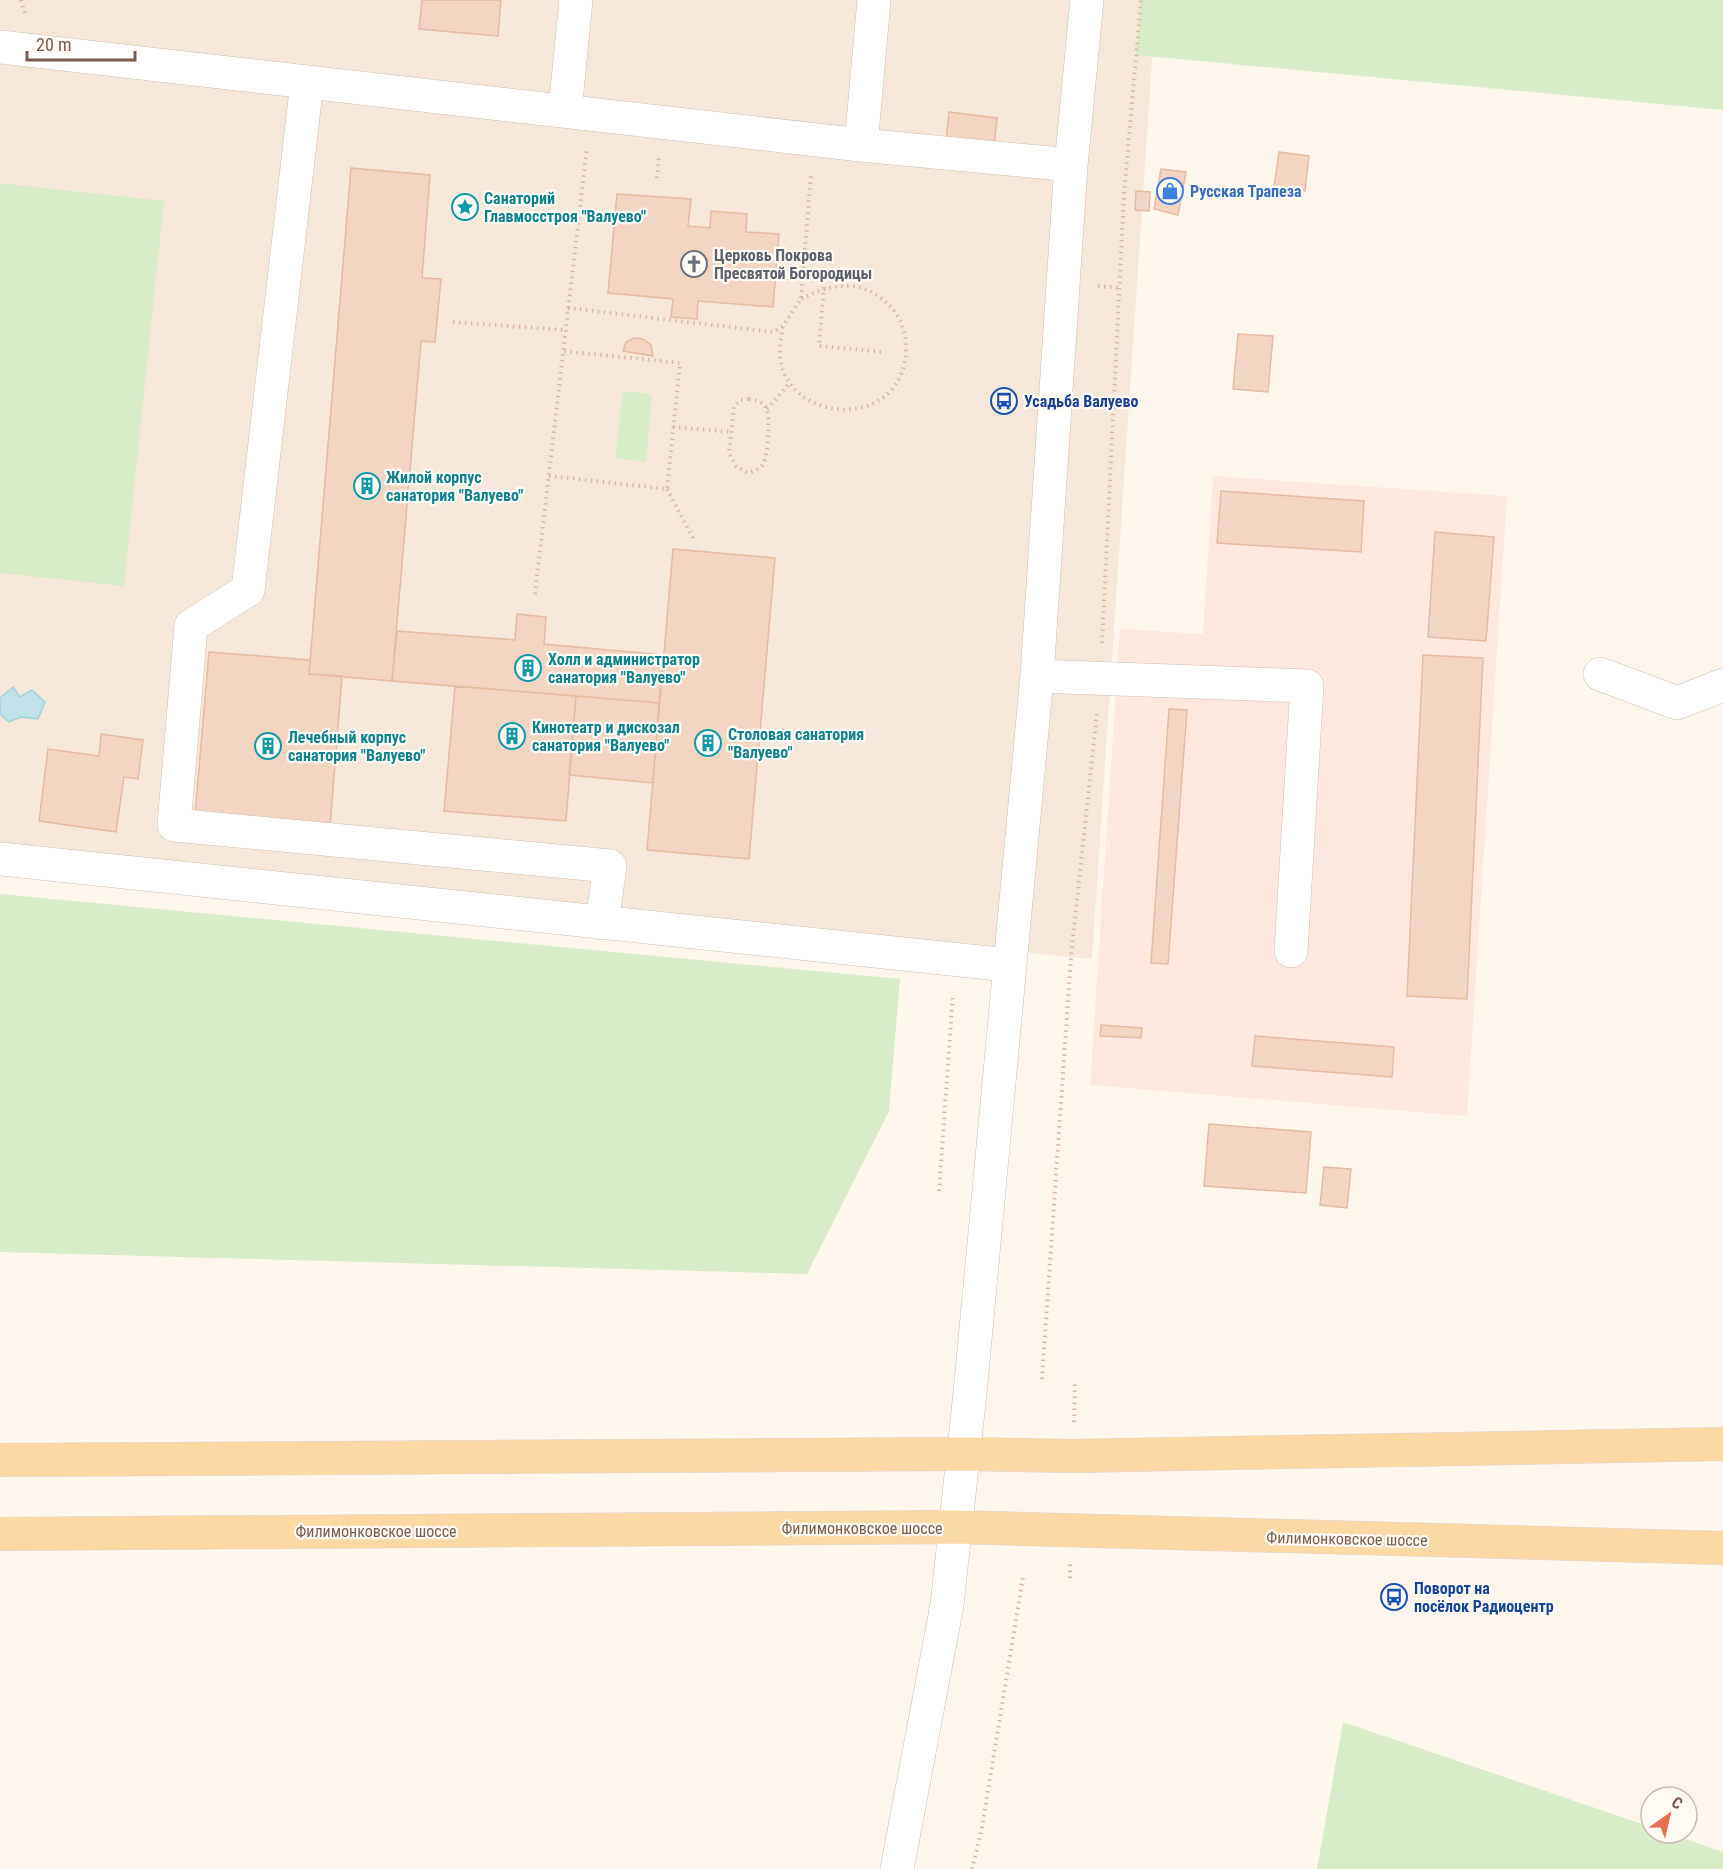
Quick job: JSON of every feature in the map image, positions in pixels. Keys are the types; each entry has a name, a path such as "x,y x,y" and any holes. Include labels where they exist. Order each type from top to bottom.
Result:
{"main road":[{"path":"0,1460 963,1454 1073,1456 1723,1444"},
{"name":"Филимонковское шоссе","path":"0,1533 955,1527 1723,1548"}],"street":[{"path":"576,0 582,115"},
{"path":"861,145 874,0"},
{"path":"897,1869 947,1605 963,1454 1036,676 1071,165 1087,0"},
{"path":"0,47 582,115 1071,165"},
{"path":"308,82 248,590 191,626 174,825 610,866 602,924"},
{"path":"1600,674 1677,703 1723,685"},
{"path":"1036,676 1307,686 1292,951"},
{"path":"0,859 1008,965"}],"path":[{"path":"535,594 568,308 582,115"},
{"path":"801,299 813,139"},
{"path":"568,308 773,332 783,326 801,299 824,286 866,287 892,306 905,331 906,362 898,381 885,397 854,411 812,404 790,383 780,355 783,326"},
{"path":"824,286 819,346 883,352"},
{"path":"453,322 565,330"},
{"path":"563,351 680,363 667,489 695,542"},
{"path":"767,409 790,383"},
{"path":"749,399 761,402 767,409 768,434 764,463 757,470 747,473 736,466 729,453 731,432 734,407 740,400 749,399"},
{"path":"673,427 731,432"},
{"path":"549,476 667,489"},
{"path":"939,1191 955,961"},
{"path":"972,1869 982,1827 1023,1577"}],"shaded area":[{"path":"0,0 1156,0 1092,959 0,850"},
{"path":"1213,476 1507,496 1467,1116 1090,1085 1120,629 1203,634"}],"green space":[{"path":"1141,0 1723,0 1723,110 1136,55"},
{"path":"0,183 164,201 124,586 0,573"},
{"path":"623,391 652,394 646,462 615,458"},
{"path":"0,894 900,979 889,1111 807,1274 0,1252"},
{"path":"1343,1722 1639,1823 1639,1845 1699,1844 1723,1852 1723,1869 1317,1869"}],"water":[{"path":"13,687 20,697 32,690 45,702 38,719 21,717 9,722 0,714 0,698"}],"building":[{"path":"422,0 501,0 498,36 419,29"},
{"path":"949,112 997,118 994,146 946,141"},
{"path":"1279,152 1309,156 1305,191 1274,187"},
{"name":"Жилой корпус санатория \"Валуево\"","path":"351,168 430,175 422,278 441,279 435,342 421,341 392,681 309,674"},
{"name":"Русская Трапеза","path":"1161,169 1186,172 1178,215 1154,209"},
{"path":"1136,191 1150,192 1149,211 1135,210"},
{"name":"Церковь Покрова Пресвятой Богородицы","path":"617,194 691,199 688,226 710,228 711,211 747,214 746,232 779,234 773,307 698,301 697,319 671,317 673,299 608,293"},
{"path":"1238,334 1273,336 1268,392 1233,389"},
{"path":"634,338 643,339 651,345 653,356 623,351 626,342"},
{"path":"1221,491 1364,501 1361,552 1217,543"},
{"path":"1435,532 1494,537 1486,641 1428,637"},
{"name":"Столовая санатория \"Валуево\"","path":"673,549 775,558 749,859 647,850"},
{"name":"Холл и администратор санатория \"Валуево\"","path":"517,614 546,617 544,644 663,655 659,703 392,681 397,631 515,640"},
{"name":"Лечебный корпус санатория \"Валуево\"","path":"209,652 310,660 309,674 342,676 330,827 195,815"},
{"path":"1423,655 1483,658 1467,999 1407,996"},
{"name":"Кинотеатр и дискозал санатория \"Валуево\"","path":"455,686 576,696 566,821 444,811"},
{"path":"576,696 659,703 653,783 569,775"},
{"path":"1169,709 1187,710 1168,964 1151,963"},
{"path":"101,734 143,740 138,779 124,777 116,832 39,821 48,749 99,756"},
{"path":"1101,1025 1142,1028 1141,1038 1100,1036"},
{"path":"1255,1036 1394,1047 1392,1077 1252,1066"},
{"path":"1209,1124 1311,1132 1306,1193 1204,1186"},
{"path":"1324,1167 1351,1169 1347,1208 1320,1205"}],"place":[{"name":"Русская Трапеза","path":"1170,191"},
{"name":"Санаторий Главмосстроя \"Валуево\"","path":"465,207"},
{"name":"Церковь Покрова Пресвятой Богородицы","path":"694,264"},
{"name":"Усадьба Валуево","path":"1004,401"},
{"name":"Жилой корпус санатория \"Валуево\"","path":"367,486"},
{"name":"Холл и администратор санатория \"Валуево\"","path":"528,668"},
{"name":"Кинотеатр и дискозал санатория \"Валуево\"","path":"512,736"},
{"name":"Столовая санатория \"Валуево\"","path":"708,743"},
{"name":"Лечебный корпус санатория \"Валуево\"","path":"268,746"},
{"name":"Поворот на посёлок Радиоцентр","path":"1394,1597"}]}
